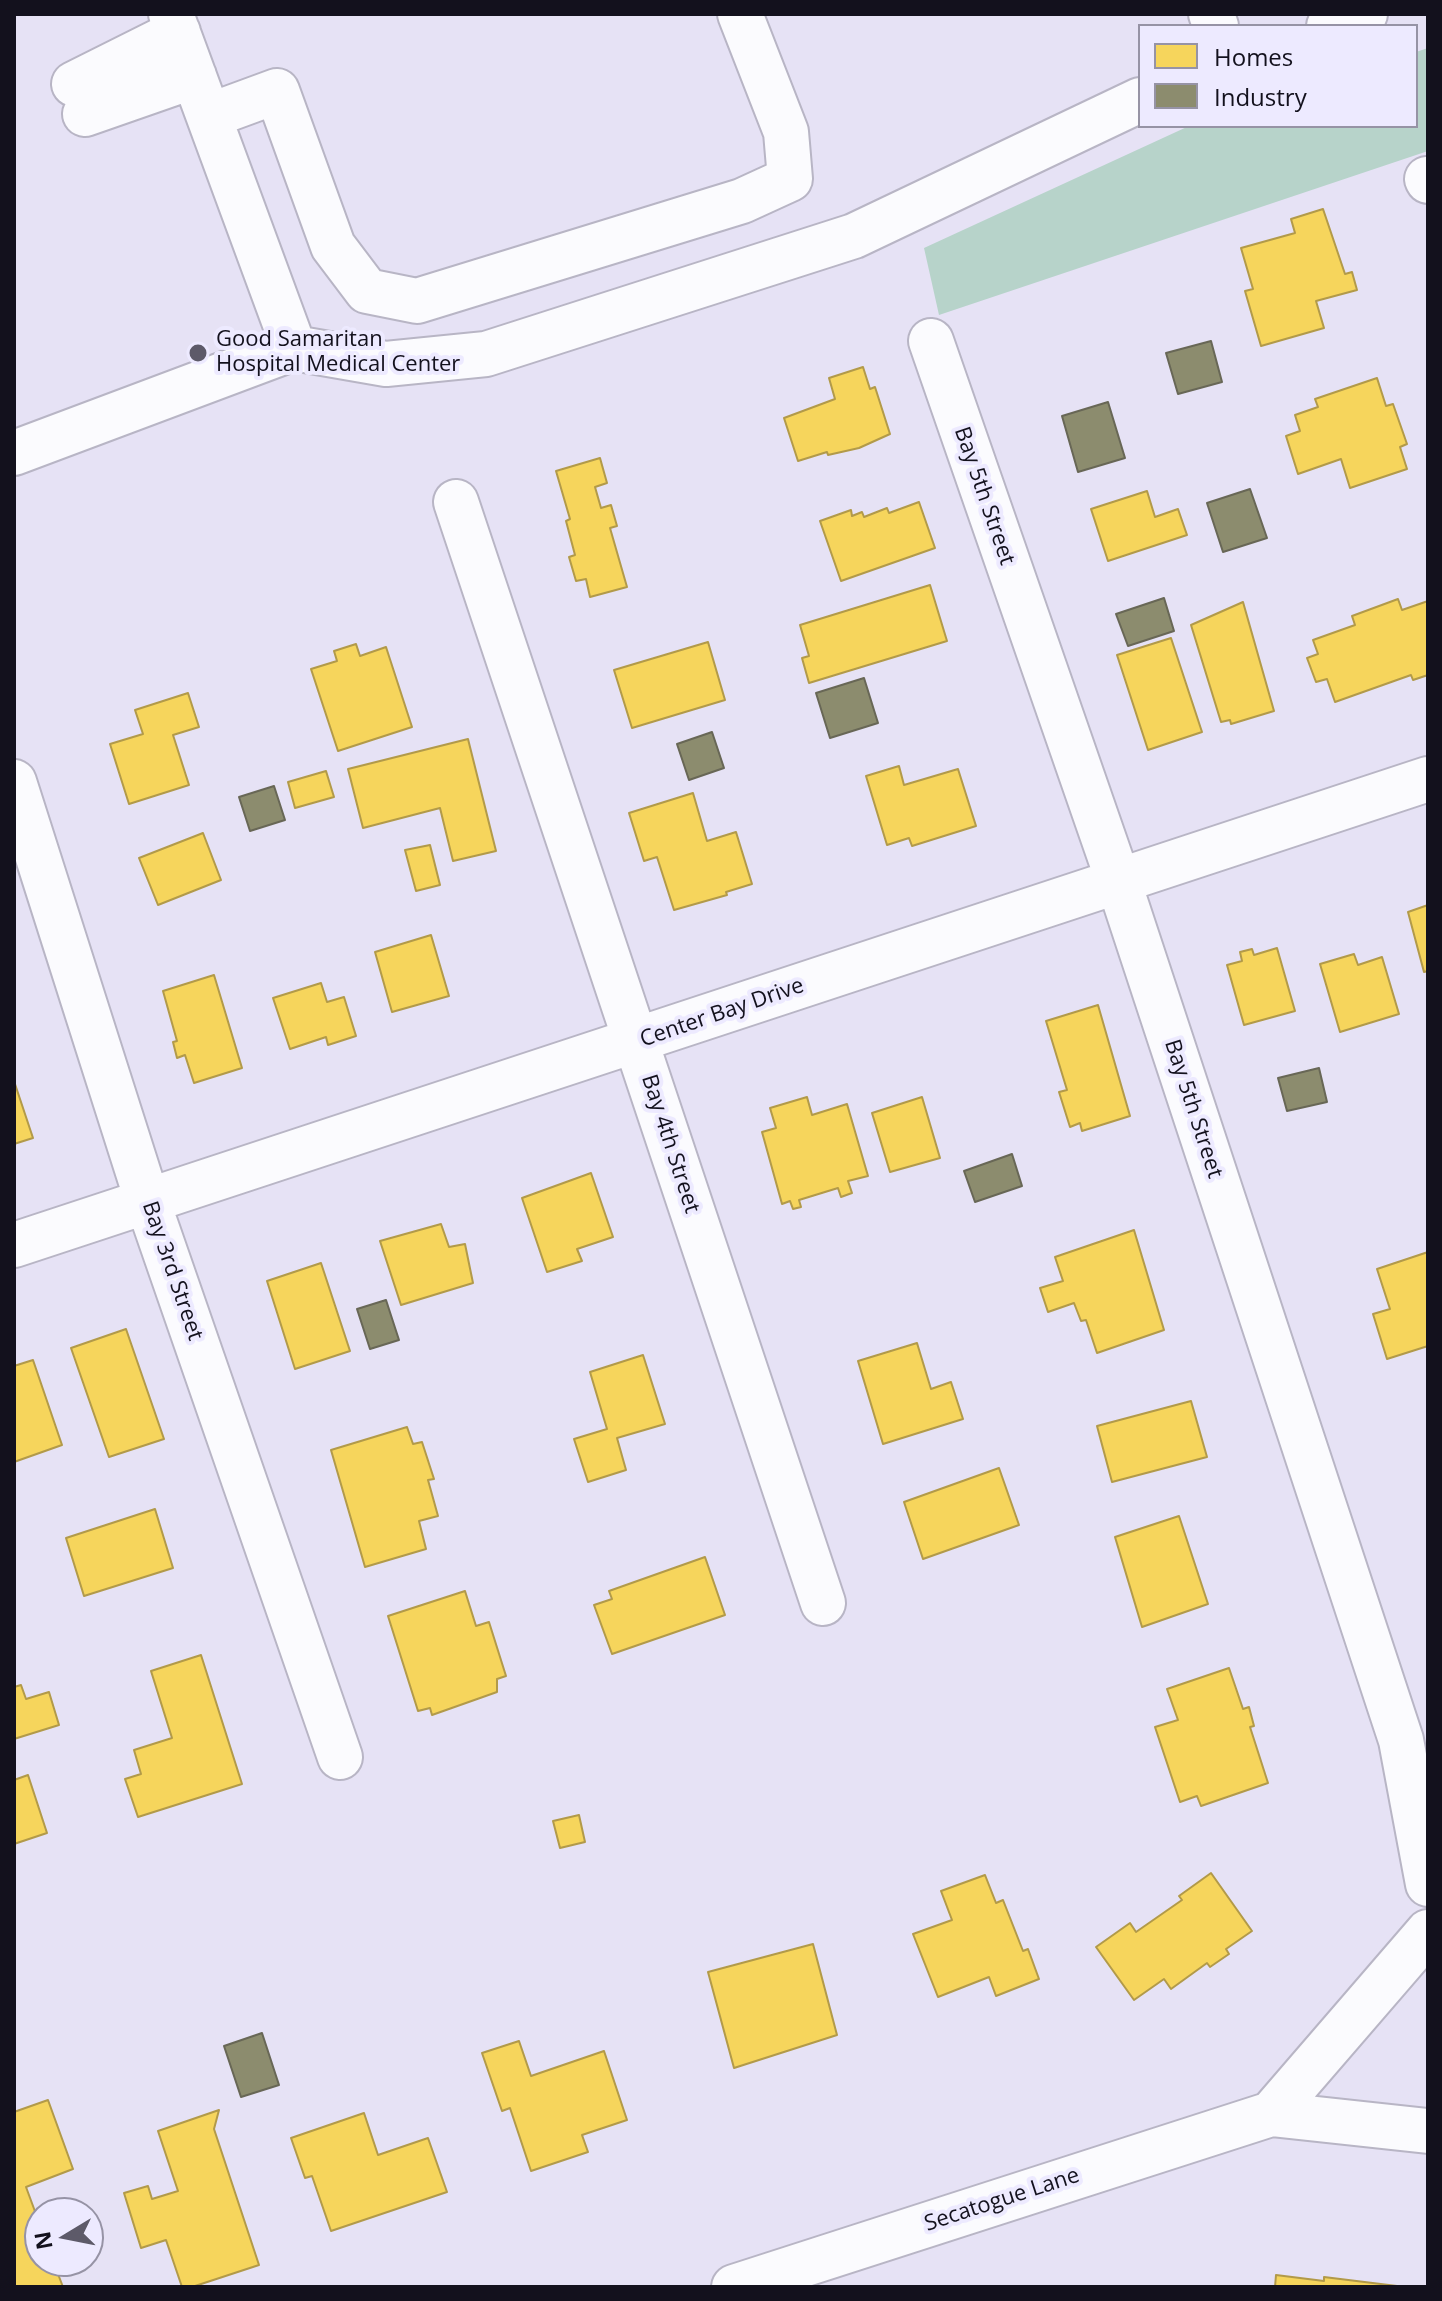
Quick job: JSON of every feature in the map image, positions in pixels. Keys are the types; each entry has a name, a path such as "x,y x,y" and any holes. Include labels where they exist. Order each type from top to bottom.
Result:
{"street":[{"path":"294,348 202,96 175,23 80,99 202,96 277,91 333,246 367,291 417,301 742,201 790,179 786,132 740,14"},
{"path":"1335,24 1365,14"},
{"path":"14,453 294,348 386,364 486,354 854,236 1138,101"},
{"name":"Bay 5th Street","path":"931,341 1414,1735 1428,1884"},
{"name":"Bay 4th Street","path":"456,502 823,1603"},
{"name":"Center Bay Drive","path":"14,1245 1428,779"},
{"name":"Bay 3rd Street","path":"14,782 147,1200 340,1757"},
{"path":"1271,2114 1428,1932"},
{"name":"Secatogue Lane","path":"734,2287 1271,2114 1428,2131"}],"green space":[{"path":"1428,48 1428,151 939,315 924,248 1185,128 1418,128 1418,51"}],"building: Homes":[{"path":"1323,209 1345,274 1352,272 1357,290 1316,301 1324,328 1261,346 1245,291 1253,289 1241,248 1295,233 1291,219"},
{"path":"863,367 870,389 875,387 890,434 859,448 828,455 827,452 798,461 784,418 835,399 829,378"},
{"path":"1377,378 1386,406 1393,404 1407,444 1400,447 1407,469 1350,488 1341,459 1298,474 1286,436 1300,431 1295,415 1318,407 1315,399"},
{"path":"600,458 607,483 595,487 601,508 611,505 617,526 610,528 627,587 590,597 586,579 576,581 569,557 575,555 566,521 570,519 556,471"},
{"path":"1147,491 1155,517 1178,509 1187,535 1108,561 1091,509"},
{"path":"919,502 935,548 841,581 820,521 851,510 852,516 862,512 864,517 887,508 889,513"},
{"path":"930,585 947,641 809,683 802,658 809,656 800,625"},
{"path":"1398,599 1402,610 1428,601 1428,675 1413,680 1411,675 1335,702 1327,679 1316,682 1307,658 1318,654 1313,640 1355,625 1352,616"},
{"path":"1243,602 1274,711 1231,724 1230,720 1221,722 1191,625"},
{"path":"1171,638 1202,732 1148,750 1117,655"},
{"path":"708,642 725,700 632,728 614,670"},
{"path":"356,644 360,656 386,647 412,727 338,751 311,669 337,661 334,651"},
{"path":"188,693 199,727 173,735 189,785 129,804 110,744 143,734 135,710"},
{"path":"468,739 496,851 453,861 440,808 363,828 348,769"},
{"path":"899,766 904,785 958,769 976,826 912,846 909,838 887,845 866,776"},
{"path":"326,771 334,797 295,808 288,782"},
{"path":"693,793 707,841 736,832 752,884 726,892 727,895 674,910 657,857 644,861 629,813"},
{"path":"203,833 221,880 158,905 139,858"},
{"path":"430,845 440,885 416,891 405,850"},
{"path":"1428,905 1428,971 1424,972 1408,912"},
{"path":"431,935 449,996 392,1012 375,952"},
{"path":"1277,948 1295,1011 1244,1025 1227,965 1242,961 1240,952 1252,949 1254,955"},
{"path":"1354,954 1358,965 1382,957 1399,1014 1340,1032 1320,964"},
{"path":"214,975 242,1068 194,1083 185,1055 177,1058 173,1042 177,1041 163,991"},
{"path":"321,983 327,1002 344,997 356,1036 328,1045 326,1037 290,1049 273,998"},
{"path":"1098,1005 1130,1116 1082,1131 1080,1123 1070,1127 1059,1092 1067,1090 1046,1021"},
{"path":"14,1081 33,1138 14,1144"},
{"path":"807,1097 812,1115 847,1104 868,1176 848,1181 852,1193 841,1197 838,1188 799,1200 801,1207 793,1209 790,1201 782,1204 762,1132 776,1128 770,1108"},
{"path":"922,1097 940,1158 890,1172 872,1113"},
{"path":"591,1173 613,1237 577,1249 582,1261 547,1272 522,1198"},
{"path":"441,1224 449,1247 465,1244 473,1283 401,1305 380,1241"},
{"path":"1134,1230 1164,1330 1097,1353 1086,1320 1081,1321 1074,1303 1048,1312 1040,1288 1063,1281 1055,1257"},
{"path":"1428,1252 1428,1346 1387,1359 1373,1314 1390,1309 1377,1269"},
{"path":"321,1263 350,1351 295,1369 267,1281"},
{"path":"126,1329 164,1439 109,1457 71,1348"},
{"path":"917,1343 931,1389 951,1382 963,1419 883,1444 858,1361"},
{"path":"643,1355 665,1424 617,1438 626,1470 588,1482 574,1439 607,1429 590,1372"},
{"path":"33,1360 62,1445 14,1462 14,1366"},
{"path":"1191,1401 1207,1457 1112,1482 1097,1426"},
{"path":"407,1427 413,1444 422,1442 434,1479 428,1480 438,1516 419,1521 426,1549 365,1567 331,1450"},
{"path":"999,1468 1019,1525 923,1559 904,1502"},
{"path":"155,1509 173,1568 84,1596 66,1538"},
{"path":"1179,1516 1208,1604 1142,1627 1115,1537"},
{"path":"705,1557 725,1615 612,1654 594,1605 612,1599 609,1591"},
{"path":"465,1591 476,1626 489,1622 506,1676 497,1679 497,1692 432,1715 430,1708 418,1711 388,1616"},
{"path":"201,1655 242,1784 138,1817 125,1779 141,1774 134,1750 172,1738 151,1671"},
{"path":"1229,1668 1243,1709 1249,1707 1254,1726 1250,1727 1268,1783 1201,1806 1197,1796 1180,1802 1155,1727 1178,1720 1167,1689"},
{"path":"21,1685 26,1699 49,1692 59,1725 14,1739 14,1687"},
{"path":"28,1775 47,1833 14,1844 14,1780"},
{"path":"579,1815 585,1842 560,1848 553,1821"},
{"path":"1211,1873 1252,1931 1226,1949 1229,1954 1210,1967 1207,1963 1171,1989 1164,1979 1134,2000 1096,1947 1130,1923 1136,1932 1182,1900 1179,1896"},
{"path":"985,1875 996,1903 1003,1900 1023,1951 1028,1949 1039,1979 996,1996 989,1977 938,1997 913,1934 952,1920 941,1891"},
{"path":"813,1944 837,2035 734,2068 708,1972"},
{"path":"519,2041 531,2076 604,2051 627,2120 582,2135 588,2152 531,2171 510,2108 502,2111 482,2053"},
{"path":"48,2100 73,2169 26,2187 30,2197 24,2197 24,2277 59,2277 63,2287 14,2287 14,2112"},
{"path":"219,2110 214,2129 259,2265 192,2287 182,2287 166,2240 141,2248 124,2193 148,2186 152,2199 178,2191 158,2131"},
{"path":"364,2113 378,2155 428,2138 447,2192 331,2231 312,2176 305,2178 291,2138"},
{"path":"1276,2275 1324,2281 1324,2277 1397,2286 1275,2287"}],"building: Industry":[{"path":"1211,341 1222,382 1178,394 1166,353"},
{"path":"1108,402 1125,458 1078,472 1062,416"},
{"path":"1250,489 1267,538 1223,552 1207,503"},
{"path":"1164,598 1174,631 1128,646 1116,614"},
{"path":"864,678 878,723 830,738 816,693"},
{"path":"712,732 724,768 689,780 677,744"},
{"path":"274,786 285,820 250,831 239,797"},
{"path":"1319,1068 1327,1102 1287,1111 1278,1078"},
{"path":"1012,1154 1022,1186 975,1202 964,1171"},
{"path":"386,1300 399,1340 370,1349 357,1309"},
{"path":"262,2033 279,2085 241,2097 224,2046"}],"place":[{"name":"Good Samaritan Hospital Medical Center","path":"198,353"}]}
